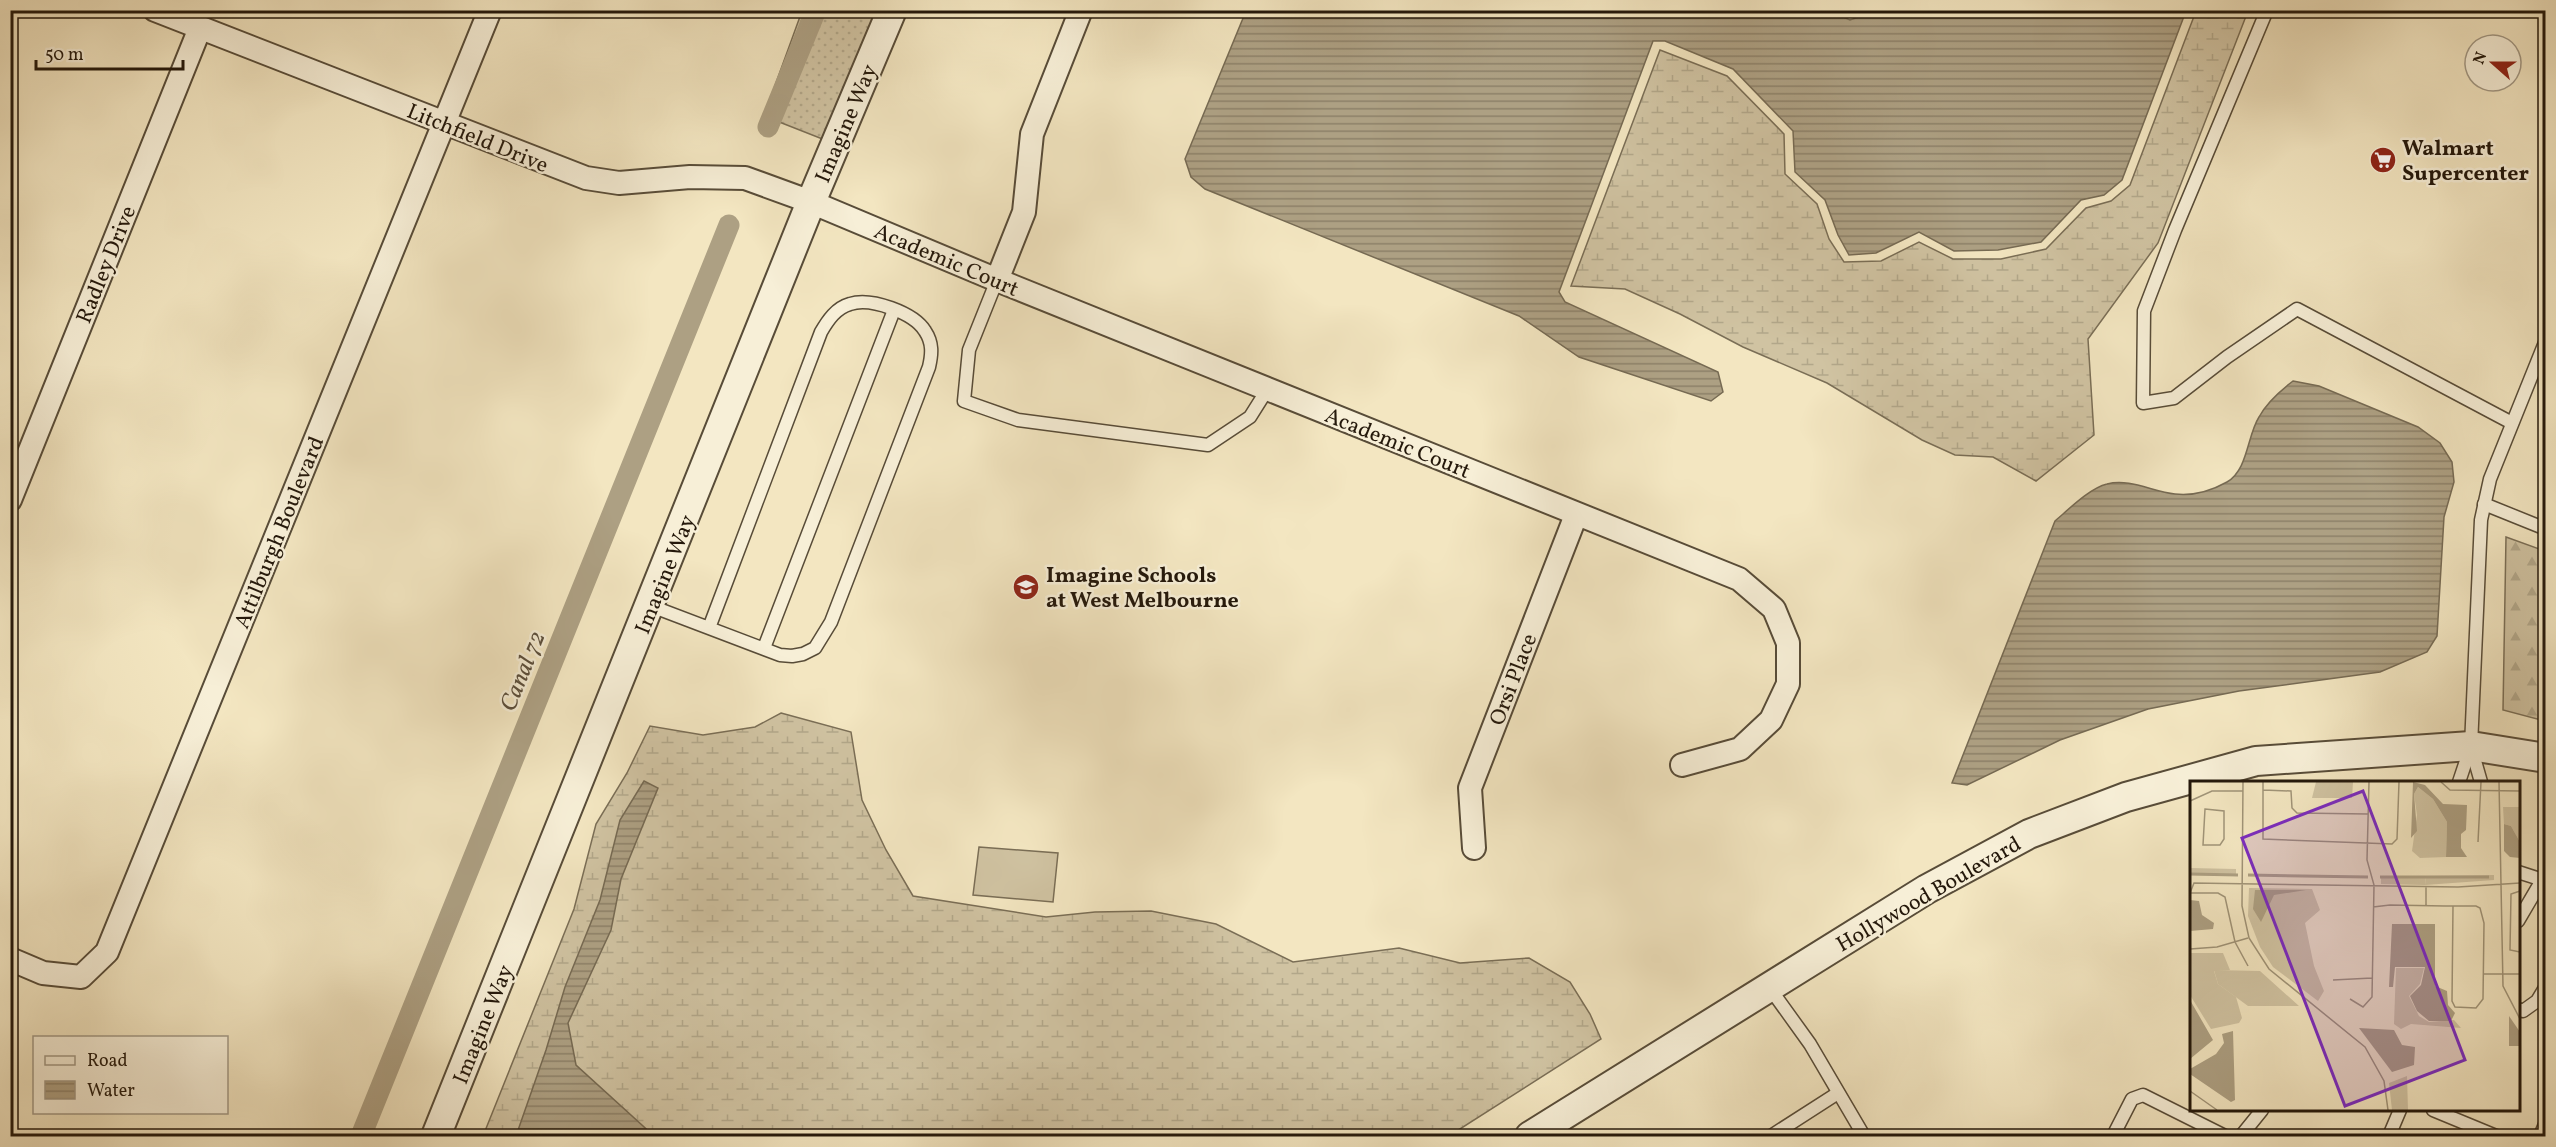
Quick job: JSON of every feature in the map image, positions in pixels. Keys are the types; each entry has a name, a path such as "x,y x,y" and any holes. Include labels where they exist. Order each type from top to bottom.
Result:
{"street":[{"name":"Litchfield Drive","path":"155,10 586,178 619,183 690,177 746,178 811,202"},
{"name":"Attilburgh Boulevard","path":"10,959 43,973 81,977 107,952 490,10"},
{"name":"Imagine Way","path":"436,1137 651,606 811,202 892,10"},
{"path":"997,280 1024,212 1032,134 1081,10"},
{"name":"Radley Drive","path":"10,500 200,28"},
{"name":"Academic Court","path":"811,202 1267,390 1739,579 1774,609 1788,643 1788,684 1771,720 1740,749 1682,765"},
{"name":"Orsi Place","path":"1474,848 1470,788 1576,515"},
{"name":"Hollywood Boulevard","path":"1530,1137 1927,889 2029,834 2126,797 2256,761 2471,746 2546,758"}],"lane":[{"path":"2267,10 2175,230 2144,311 2143,403 2174,398 2227,357 2297,309 2512,423"},
{"path":"997,280 969,350 964,401 1018,420 1208,445 1250,417 1267,390"},
{"path":"651,606 780,655 803,654 815,648 822,639 929,367 931,346 924,329 917,322 894,310 862,302 849,304 839,309 825,325 709,628"},
{"path":"764,648 894,310"},
{"path":"2460,781 2471,746 2480,534 2484,504 2490,479 2546,340"},
{"path":"2484,504 2546,529"},
{"path":"2471,746 2480,781"},
{"path":"2520,873 2544,880 2520,918"},
{"path":"2520,1010 2523,1011 2537,1001 2546,986"},
{"path":"1769,987 1810,1044 1864,1137"},
{"path":"1771,1137 1838,1092"},
{"path":"2113,1137 2132,1099 2144,1095 2225,1137"},
{"path":"2241,1137 2261,1111"},
{"path":"2389,1137 2400,1111"},
{"path":"2435,1111 2496,1137"},
{"path":"2540,1137 2546,1122"}],"green space":[{"path":"802,11 879,11 825,140 764,116"},
{"path":"2196,11 2248,11 2158,243 2088,339 2094,435 2036,481 1993,457 1955,455 1922,440 1827,383 1743,347 1680,314 1625,289 1571,286 1660,50 1727,76 1784,134 1785,174 1817,204 1829,239 1844,262 1881,261 1919,242 1953,259 2001,259 2046,249 2086,208 2111,201 2130,185"},
{"path":"2506,537 2545,551 2545,721 2503,710"},
{"path":"781,713 851,732 862,800 886,850 913,896 1046,917 1095,912 1151,911 1216,924 1293,962 1399,948 1460,963 1529,958 1570,982 1590,1014 1601,1039 1449,1136 483,1136 574,909 596,824 627,773 650,726 703,735 755,727"},
{"path":"979,847 1058,853 1053,902 973,895"}],"water":[{"path":"1827,10 1850,20 1868,14 1870,10 2186,11 2122,180 2104,195 2081,200 2041,242 1998,250 1954,251 1919,232 1876,253 1849,255 1838,235 1825,200 1795,172 1793,131 1733,69 1665,41 1653,41 1559,292 1565,302 1718,372 1723,392 1711,401 1579,357 1519,316 1205,189 1191,177 1185,159 1246,11"},
{"path":"2293,381 2319,386 2418,427 2440,443 2452,462 2454,482 2444,517 2437,636 2427,652 2380,672 2239,691 2148,709 2060,740 1967,785 1952,783 2055,521 2087,494 2107,484 2124,483 2167,493 2188,494 2215,488 2227,482 2234,477 2243,461 2255,425 2262,412 2274,397"},
{"path":"644,781 658,788 621,879 611,930 568,1023 576,1065 654,1136 516,1136 565,987 600,900 620,820"}],"waterway":[{"name":"Canal 72","path":"768,127 816,10"},
{"name":"Canal 72","path":"361,1136 729,225"}],"place":[{"name":"Walmart Supercenter","path":"2383,160"},
{"name":"Imagine Schools at West Melbourne","path":"1026,587"}]}
